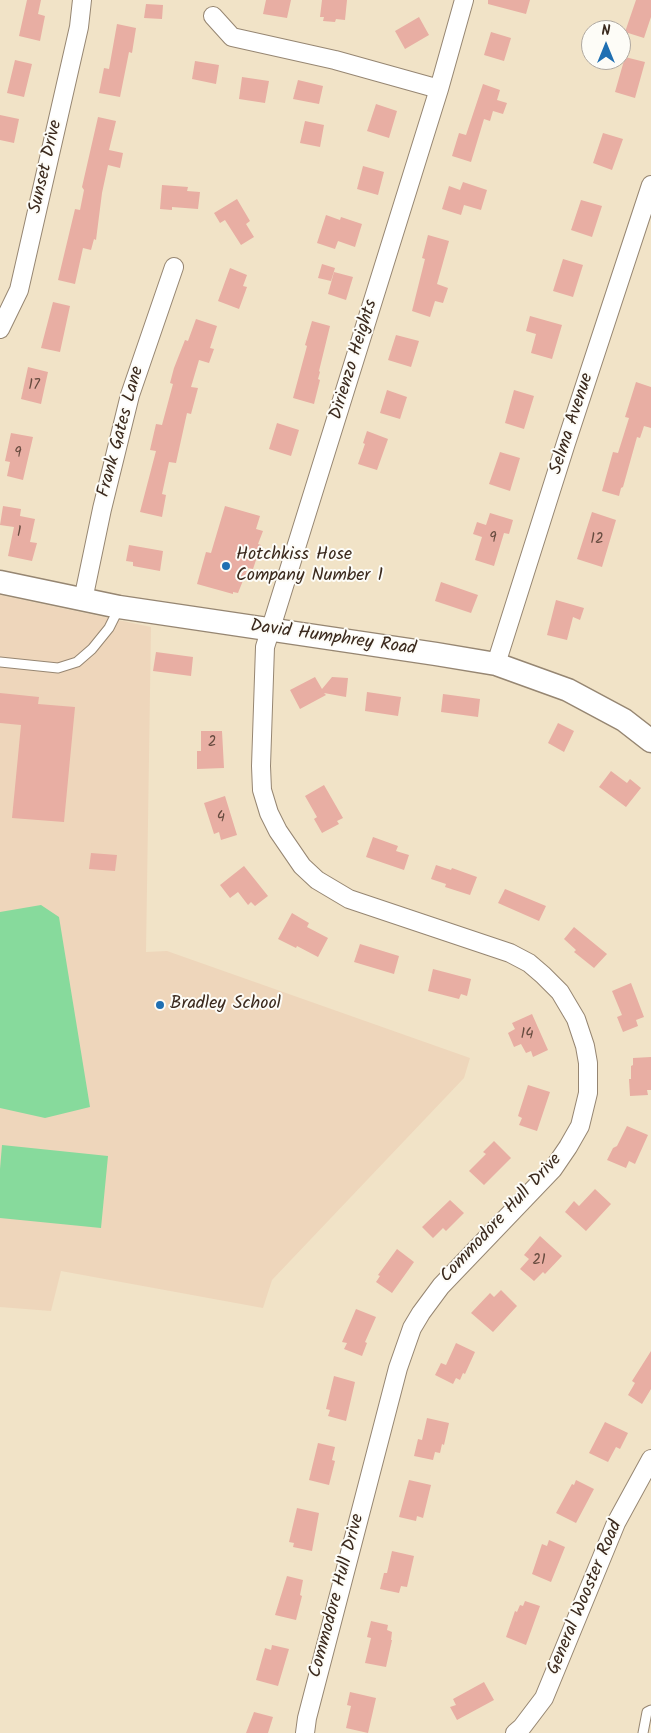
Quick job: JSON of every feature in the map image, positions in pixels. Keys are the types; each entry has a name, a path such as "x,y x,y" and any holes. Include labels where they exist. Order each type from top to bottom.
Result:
{"street":[{"name":"Sunset Drive","path":"0,329 19,290 79,27 82,0"},
{"name":"Dirienzo Heights","path":"270,630 439,90 464,0"},
{"path":"214,16 232,37 335,60 439,90"},
{"name":"Selma Avenue","path":"496,664 651,185"},
{"name":"Frank Gates Lane","path":"83,600 102,509 130,395 174,267"},
{"name":"David Humphrey Road","path":"0,582 119,607 496,664 568,690 624,720 651,741"},
{"name":"Commodore Hull Drive","path":"270,630 265,647 261,766 262,790 269,813 291,852 317,880 350,899 510,953 528,963 560,992 576,1019 585,1046 588,1071 588,1093 585,1110 580,1126 568,1147 553,1169 441,1286 421,1313 409,1336 395,1377 307,1718 305,1733"},
{"name":"General Wooster Road","path":"515,1733 522,1727 544,1698 616,1523 651,1459"}],"lane":[{"path":"0,662 58,668 77,662 92,649 109,628 119,607"},
{"path":"643,1733 647,1712 651,1710"}],"shaded area":[{"name":"Bradley School","path":"0,595 151,627 146,952 167,951 470,1058 464,1078 272,1280 263,1308 61,1271 51,1311 0,1307"}],"green space":[{"path":"41,905 59,917 90,1107 45,1118 0,1108 0,912"},
{"path":"2,1145 108,1156 101,1228 0,1218"}],"building":[{"path":"27,0 41,0 38,14 45,16 40,41 19,36"},
{"path":"266,0 291,0 287,18 263,14"},
{"path":"322,0 347,0 345,20 336,19 335,22 323,21 324,17 320,17"},
{"path":"488,0 530,0 526,14 488,4"},
{"path":"636,0 651,0 651,17 644,38 631,34 631,20 629,20"},
{"path":"146,4 163,5 162,19 144,18"},
{"path":"419,17 429,35 405,49 395,31"},
{"path":"117,24 136,28 132,53 129,52 120,97 99,93 104,68 109,69"},
{"path":"491,32 511,38 504,61 484,55"},
{"path":"631,58 645,62 635,98 615,92 621,70 631,70"},
{"path":"15,60 32,64 24,97 7,93"},
{"path":"195,61 219,65 216,84 192,79"},
{"path":"242,77 269,81 265,103 239,99"},
{"path":"298,80 323,86 319,104 293,99"},
{"path":"483,84 500,90 497,100 507,103 503,114 493,111 490,121 484,119 471,162 452,156 459,133 466,135"},
{"path":"376,104 397,111 389,138 367,131"},
{"path":"0,115 19,119 14,143 0,140"},
{"path":"98,117 116,121 109,150 123,153 120,168 108,165 102,193 96,240 94,239 91,250 83,248 75,284 58,280 75,209 80,210 84,190 82,187"},
{"path":"305,121 324,125 320,147 300,143"},
{"path":"603,133 623,139 612,170 593,163"},
{"path":"363,166 384,172 378,195 357,189"},
{"path":"463,182 487,190 481,210 464,205 461,215 442,209 449,186 460,190"},
{"path":"162,185 188,187 187,191 200,192 198,209 172,207 172,210 160,209"},
{"path":"237,199 250,221 246,224 254,237 241,245 225,220 220,223 214,213"},
{"path":"581,200 602,206 592,237 571,230"},
{"path":"326,215 340,220 341,217 362,224 355,247 338,241 335,249 317,243"},
{"path":"428,235 449,241 437,284 448,288 443,303 435,301 430,317 412,311 425,259 422,258"},
{"path":"563,259 583,265 573,297 553,291"},
{"path":"322,264 335,268 331,281 318,278"},
{"path":"230,268 247,275 243,286 247,287 239,309 218,301"},
{"path":"334,272 353,277 346,300 328,294"},
{"path":"53,302 70,306 60,352 41,348"},
{"path":"530,316 562,325 552,359 531,353 536,334 526,331"},
{"path":"196,319 217,326 210,348 214,349 209,363 199,360 191,387 198,388 191,414 187,413 176,463 169,462 162,494 166,495 162,517 140,512 156,451 150,450 156,424 162,425 173,384 170,383 174,368 185,340 188,341"},
{"path":"312,321 330,326 319,371 318,379 320,380 314,404 293,398"},
{"path":"396,335 419,341 411,367 388,360"},
{"path":"28,367 48,372 41,404 21,399"},
{"path":"636,382 651,387 651,428 644,426 640,438 637,437 619,496 602,491 613,452 618,453 629,418 625,417"},
{"path":"387,390 407,397 400,419 380,413"},
{"path":"514,390 534,396 524,429 505,423"},
{"path":"277,423 299,430 291,456 269,449"},
{"path":"367,431 388,439 377,470 358,464"},
{"path":"11,433 33,437 23,480 7,476 10,462 5,461"},
{"path":"500,452 520,458 510,491 489,484"},
{"path":"3,506 21,509 20,516 35,519 30,542 37,543 32,561 8,556 14,527 0,525"},
{"path":"225,506 260,516 256,529 263,531 258,544 261,545 253,569 248,568 238,593 233,592 233,594 197,584 206,552 211,553"},
{"path":"592,512 616,520 602,567 577,559"},
{"path":"490,513 513,520 509,534 504,533 494,566 475,560 482,537 473,534 477,522 486,525"},
{"path":"129,545 163,551 160,571 133,566 133,562 126,561"},
{"path":"441,582 478,595 471,613 435,601"},
{"path":"556,600 584,608 580,620 573,617 567,640 547,635"},
{"path":"156,652 193,657 191,676 153,671"},
{"path":"315,677 322,689 332,677 348,678 346,697 324,693 326,695 300,709 290,690"},
{"path":"367,692 401,697 398,716 365,711"},
{"path":"0,693 39,697 38,704 75,707 64,822 12,818 21,725 0,723"},
{"path":"443,694 480,699 478,717 441,712"},
{"path":"558,723 574,731 564,752 548,743"},
{"path":"201,731 222,731 224,768 197,769 197,751 201,751"},
{"path":"611,771 627,783 630,779 641,788 626,807 599,787"},
{"path":"324,785 343,818 337,821 339,824 322,833 314,819 317,817 305,796"},
{"path":"225,796 237,835 221,840 219,832 214,834 204,803"},
{"path":"373,837 398,846 396,851 409,855 404,870 366,857"},
{"path":"91,853 117,855 115,871 89,869"},
{"path":"436,865 451,870 452,868 477,877 470,895 445,887 446,884 431,879"},
{"path":"244,866 268,896 255,906 251,902 248,905 238,892 230,898 220,885"},
{"path":"505,889 546,906 539,921 498,903"},
{"path":"292,913 309,923 307,927 328,938 318,957 278,939"},
{"path":"574,927 607,954 594,968 574,952 576,950 564,939"},
{"path":"360,944 399,956 394,974 354,962"},
{"path":"433,969 471,979 467,996 461,994 459,999 428,991"},
{"path":"631,983 644,1017 636,1020 638,1026 623,1032 617,1017 622,1015 612,991"},
{"path":"532,1014 548,1050 533,1057 531,1051 526,1053 521,1044 514,1047 508,1033 515,1029 512,1023"},
{"path":"651,1057 651,1090 647,1090 648,1095 630,1096 629,1079 631,1079 633,1058"},
{"path":"528,1085 550,1092 537,1131 519,1125 522,1118 518,1116"},
{"path":"627,1126 648,1135 635,1164 629,1161 626,1168 607,1160 613,1148 617,1146"},
{"path":"494,1141 511,1158 484,1185 469,1171 486,1154 483,1152"},
{"path":"595,1189 611,1204 586,1231 565,1212 574,1201 579,1206"},
{"path":"450,1200 464,1213 446,1231 443,1228 433,1238 422,1227"},
{"path":"540,1236 562,1256 545,1274 543,1272 534,1281 520,1269 529,1259 524,1255"},
{"path":"397,1249 414,1262 392,1293 376,1282 380,1276 378,1275"},
{"path":"501,1290 517,1306 493,1332 471,1313 490,1293 494,1297"},
{"path":"356,1309 376,1317 365,1342 367,1343 362,1356 344,1349 347,1343 342,1342"},
{"path":"456,1343 475,1352 465,1374 463,1373 460,1380 456,1378 453,1384 435,1375 441,1363 446,1365"},
{"path":"651,1351 651,1389 642,1404 628,1395 635,1383 632,1381"},
{"path":"334,1376 355,1382 346,1421 328,1416 330,1410 326,1409"},
{"path":"427,1418 449,1423 444,1445 442,1444 440,1453 435,1452 433,1460 414,1456 418,1439 422,1440"},
{"path":"605,1422 628,1433 620,1449 616,1447 608,1462 589,1453"},
{"path":"318,1443 335,1447 332,1460 335,1461 329,1485 309,1480"},
{"path":"409,1480 431,1485 423,1518 417,1516 416,1521 399,1517"},
{"path":"576,1480 594,1489 576,1523 556,1513"},
{"path":"297,1508 319,1513 312,1551 293,1547 294,1543 289,1542"},
{"path":"549,1540 565,1547 551,1582 532,1574 542,1544 547,1546"},
{"path":"392,1551 414,1556 407,1587 401,1586 399,1593 380,1589 384,1573 387,1573"},
{"path":"287,1576 303,1580 300,1595 302,1596 296,1620 275,1615"},
{"path":"525,1601 540,1606 526,1645 506,1637 515,1611 517,1612 520,1605 523,1606"},
{"path":"371,1621 388,1625 387,1630 392,1632 386,1667 365,1663 371,1638 367,1637"},
{"path":"272,1645 289,1649 278,1686 256,1680 265,1648 271,1650"},
{"path":"484,1682 494,1700 457,1720 450,1707 456,1705 453,1699"},
{"path":"350,1692 376,1698 368,1733 346,1728 351,1706 347,1705"},
{"path":"254,1712 273,1717 268,1733 246,1733"}],"place":[{"name":"Hotchkiss Hose Company Number 1","path":"226,566"},
{"name":"Bradley School","path":"160,1005"}]}
